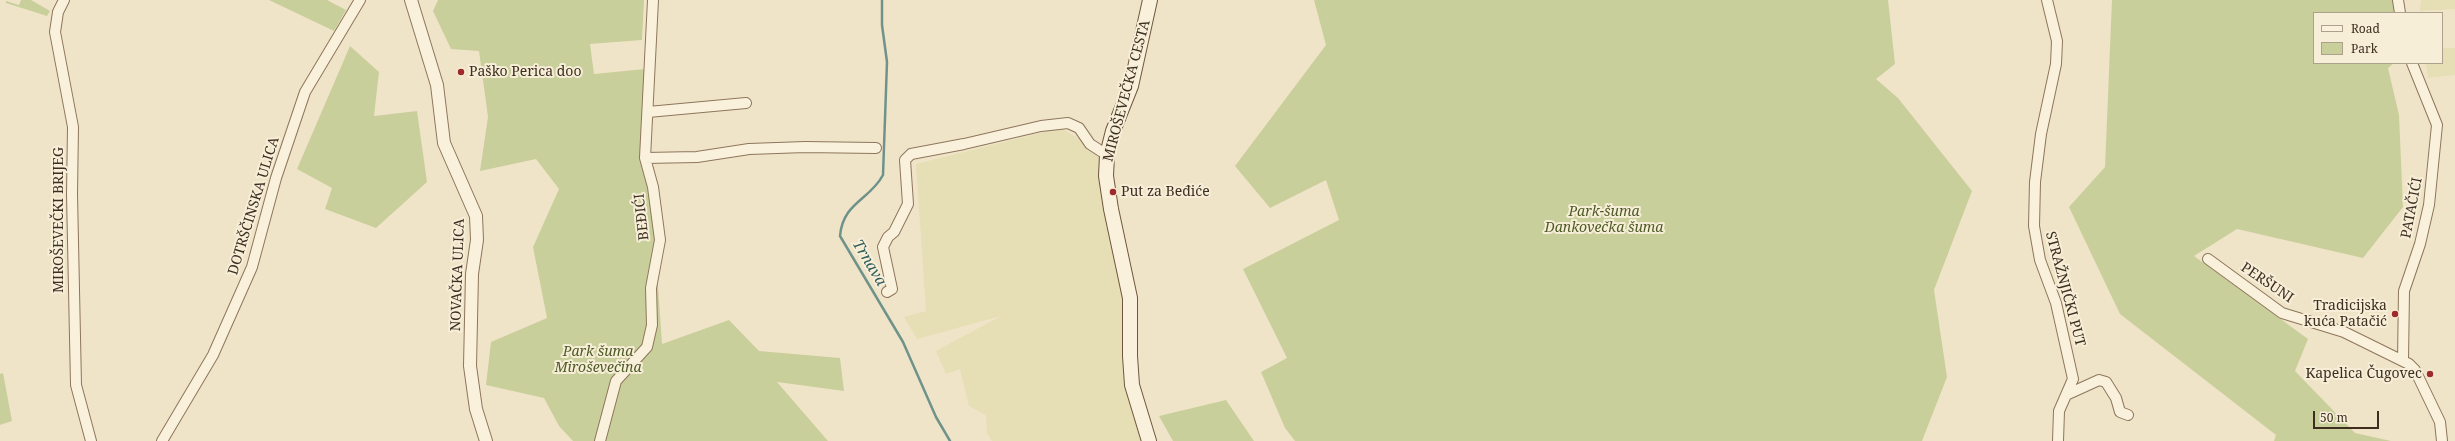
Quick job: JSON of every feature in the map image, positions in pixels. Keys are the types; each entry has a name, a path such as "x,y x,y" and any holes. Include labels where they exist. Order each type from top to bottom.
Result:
{"main road":[{"name":"MIROŠEVEČKA CESTA","path":"1148,441 1132,385 1130,356 1130,298 1111,209 1106,176 1107,155 1113,131 1131,86 1150,0"}],"street":[{"name":"MIROŠEVEČKI BRIJEG","path":"64,0 58,12 55,32 73,127 72,194 76,384 91,441"},
{"name":"DOTRŠČINSKA ULICA","path":"162,441 213,355 252,267 276,178 305,92 360,0"},
{"name":"NOVAČKA ULICA","path":"411,0 437,85 444,143 476,216 477,240 472,274 469,356 474,395 486,441"},
{"name":"BEĐIĆI","path":"600,441 616,381 642,354 650,340 652,313 651,288 660,240 653,187 645,158 652,0"},
{"name":"STRAŽNJIČKI PUT","path":"2047,0 2057,41 2056,64 2041,134 2035,182 2034,226 2040,260 2056,303 2070,359 2073,378 2059,411 2058,441"},
{"path":"2398,0 2400,12"},
{"name":"PATAČIĆI","path":"2403,360 2404,291 2420,244 2429,205 2436,133 2436,125 2412,64"},
{"path":"648,112 746,104"},
{"path":"887,292 892,289 882,247 888,237 894,232 908,204 905,160 911,154 964,144 1041,126 1068,123 1079,128 1090,144 1107,155"},
{"path":"645,158 697,157 749,149 805,147 876,148"},
{"name":"PERŠUNI","path":"2208,259 2282,313 2344,332 2403,360 2415,370 2424,387 2440,422 2442,441"},
{"path":"2066,395 2099,380 2106,382 2116,398 2120,412 2128,415"}],"shaded area":[{"path":"2421,0 2455,0 2455,9 2420,11"},
{"path":"2443,48 2455,48 2455,75 2428,78 2426,64 2443,64"},
{"path":"1060,128 1080,139 1100,159 1103,210 1121,278 1123,316 1144,441 992,441 987,433 986,415 969,406 960,369 946,374 936,351 1001,316 917,339 904,317 926,311 916,164"}],"green space":[{"path":"21,0 31,0 50,11 47,16 6,3 6,1 19,5"},
{"path":"269,0 327,0 346,10 334,31"},
{"name":"Park šuma Miroševečina","path":"438,0 644,0 642,40 590,44 594,74 645,69 644,161 655,242 662,344 729,320 759,351 840,358 844,391 777,382 828,441 573,441 559,426 544,398 486,385 491,342 547,318 533,247 559,189 536,159 480,171 488,117 479,51 451,49 433,11"},
{"name":"Park-šuma Dankovečka šuma","path":"1314,0 1888,0 1895,64 1876,79 1898,98 1972,191 1934,290 1947,377 1922,441 1295,441 1285,428 1261,372 1287,358 1243,269 1339,220 1326,180 1270,208 1235,166 1326,45"},
{"path":"2112,0 2398,0 2400,12 2313,12 2313,64 2393,64 2388,68 2399,115 2403,207 2363,258 2237,229 2194,256 2308,339 2295,371 2355,433 2391,441 2274,441 2276,435 2120,314 2069,207 2105,167"},
{"path":"350,46 379,72 374,116 417,111 427,182 376,228 325,209 332,188 297,169"},
{"path":"3,373 12,421 0,425 0,374"},
{"path":"1226,400 1254,441 1173,441 1159,416"}],"waterway":[{"name":"Trnava","path":"882,0 882,25 887,62 883,175 878,183 851,208 842,225 840,236 903,342 936,417 950,441"}],"place":[{"name":"Paško Perica doo","path":"461,72"},
{"name":"Put za Beđiće","path":"1113,192"},
{"name":"Tradicijska kuća Patačić","path":"2395,314"},
{"name":"Kapelica Čugovec","path":"2430,374"}]}
